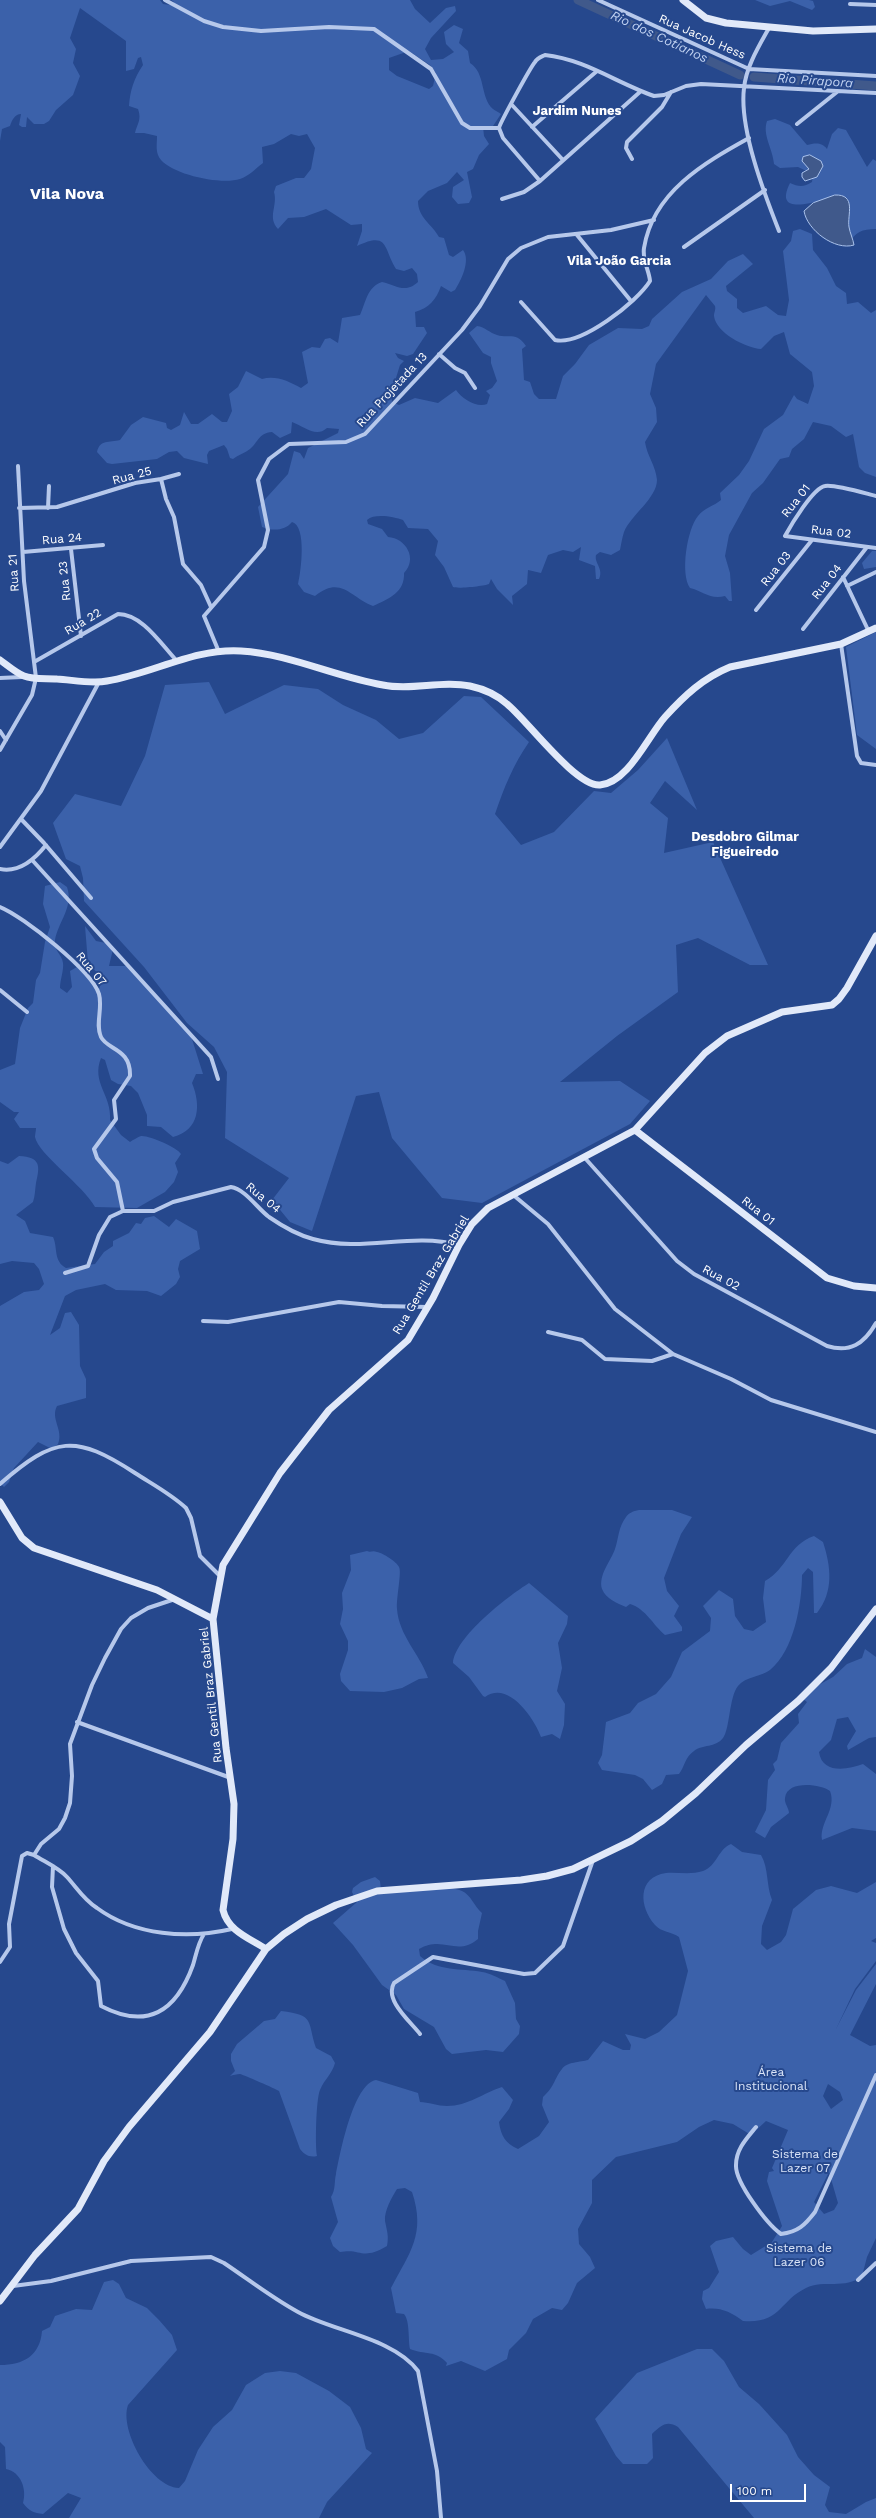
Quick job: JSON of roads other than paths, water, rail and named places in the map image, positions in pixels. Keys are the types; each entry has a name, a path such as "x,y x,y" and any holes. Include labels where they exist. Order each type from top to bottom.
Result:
{"street":[{"path":"165,0 204,21 223,27 261,31 329,27 374,29 431,69 462,123 470,128 499,128"},
{"name":"Rua Jacob Hess","path":"598,0 749,69 876,76"},
{"path":"683,0 706,18 769,28 813,31 876,29"},
{"path":"850,4 876,5"},
{"path":"769,28 749,69 744,87 744,102 749,138 764,190 779,231"},
{"path":"540,181 503,138 499,128 500,122 512,105 534,62 545,55 561,56 641,91 659,96 686,86 701,84 876,93"},
{"path":"532,127 597,71"},
{"path":"502,199 524,192 540,181 641,91"},
{"path":"632,159 626,148 628,142 662,107 671,92"},
{"path":"797,124 838,92"},
{"path":"512,105 563,160"},
{"path":"521,302 552,338 558,340 597,328 632,301 650,281 644,249 654,220 665,199 680,183 701,166 749,138"},
{"path":"684,247 764,190"},
{"name":"Rua Projetada 13","path":"211,607 264,548 268,530 258,480 269,459 281,448 289,444 346,442 365,434 439,354 480,306 508,259 521,248 548,237 577,235 654,220"},
{"path":"577,235 632,301"},
{"path":"439,354 455,368 465,373 475,388"},
{"name":"Rua 21","path":"18,466 19,508 36,678"},
{"path":"161,479 179,474"},
{"name":"Rua 25","path":"19,508 48,508 79,502 140,482 161,479 174,517 183,564 201,585 211,607"},
{"path":"48,508 49,486"},
{"name":"Rua 01","path":"784,536 815,492 824,486 836,486 850,491 876,496"},
{"name":"Rua 02","path":"784,536 876,548"},
{"name":"Rua 03","path":"756,610 812,540"},
{"name":"Rua 24","path":"23,552 103,545"},
{"name":"Rua 04","path":"803,629 867,547"},
{"name":"Rua 23","path":"71,548 81,636"},
{"path":"848,586 876,572"},
{"path":"0,678 24,676 99,682 124,678 176,660 220,652 241,651 259,654 385,686 454,684 485,690 508,704 541,741 579,776 590,784 599,785 618,777 634,761 663,719 685,696 714,673 730,667 841,644 873,630 843,577"},
{"path":"211,607 204,616 220,652"},
{"name":"Rua 22","path":"34,662 81,636 110,617 125,614 133,617 150,632 176,660"},
{"path":"841,644 857,756 861,763 876,764"},
{"path":"0,660 24,676"},
{"path":"0,750 32,694 36,678"},
{"path":"0,846 42,792 99,682"},
{"path":"0,731 6,740"},
{"path":"21,819 46,845 91,898"},
{"path":"0,869 8,870 33,861 46,845"},
{"path":"33,861 212,1057 218,1079"},
{"name":"Rua 07","path":"0,907 26,921 56,946 96,988 100,1000 100,1035 104,1042 118,1049 126,1059 130,1076 114,1100 116,1119 95,1144 94,1149 97,1158 117,1182 123,1210"},
{"name":"Rua Gentil Braz Gabriel","path":"266,1949 232,1928 225,1920 222,1910 233,1839 234,1804 232,1778 226,1748 213,1618 219,1575 228,1556 280,1473 318,1422 342,1396 408,1340 428,1307 459,1245 478,1217 488,1208 511,1194 635,1130 716,1043 769,1016 782,1012 822,1008 840,999 876,936"},
{"path":"0,990 27,1012"},
{"name":"Rua 01","path":"635,1130 827,1278 854,1286 876,1288"},
{"name":"Rua 02","path":"584,1157 677,1261 694,1274 827,1346 839,1350 850,1348 859,1343 870,1334 876,1323"},
{"name":"Rua 04","path":"123,1210 154,1211 173,1202 235,1188 269,1217 286,1227 313,1239 350,1245 366,1245 420,1239 439,1240 459,1245"},
{"path":"511,1194 548,1224 615,1309 673,1354 731,1379 771,1400 876,1432"},
{"path":"64,1273 88,1266 99,1235 110,1217 123,1210"},
{"path":"203,1321 228,1322 339,1302 382,1306 428,1307"},
{"path":"548,1332 582,1340 605,1359 652,1361 673,1354"},
{"path":"0,1484 29,1460 62,1446 78,1445 97,1450 186,1508 191,1518 200,1556 219,1575"},
{"path":"0,1502 22,1538 34,1548 157,1590 213,1618"},
{"path":"34,1855 41,1844 59,1829 67,1813 72,1776 70,1744 92,1685 122,1629 140,1612 175,1599"},
{"path":"0,2301 35,2254 78,2209 104,2161 138,2116 210,2032 266,1949 307,1919 336,1905 377,1891 521,1880 566,1871 593,1860 662,1821 696,1793 746,1745 798,1701 831,1668 876,1609"},
{"path":"77,1722 232,1778"},
{"path":"0,1962 10,1947 9,1924 22,1856 27,1852 53,1866 67,1877 82,1896 97,1909 121,1922 162,1933 185,1935 204,1934 232,1928"},
{"path":"420,2034 391,1997 390,1989 394,1983 433,1957 524,1974 535,1973 563,1946 593,1860"},
{"path":"53,1866 52,1887 64,1929 76,1953 98,1981 101,2006 114,2013 141,2018 153,2016 164,2010 176,1999 185,1984 204,1934"},
{"path":"756,2127 742,2144 737,2155 736,2166 739,2179 771,2227 781,2234 793,2232 804,2226 815,2212 876,2075"},
{"path":"12,2286 65,2278 131,2260 211,2257 224,2263 299,2313 384,2345 414,2365 418,2371 436,2471 441,2518"},
{"path":"858,2280 876,2263"}],"waterway":[{"name":"Rio dos Cotianos","path":"578,0 740,75"},
{"name":"Rio Pirapora","path":"754,77 876,86"}],"district":[{"name":"Jardim Nunes","path":"577,111"},
{"name":"Vila Nova","path":"67,194"},
{"name":"Vila João Garcia","path":"619,261"},
{"name":"Desdobro Gilmar Figueiredo","path":"745,844"}],"park label":[{"name":"Área Institucional","path":"771,2079"},
{"name":"Sistema de Lazer 07","path":"805,2161"},
{"name":"Sistema de Lazer 06","path":"799,2255"}]}
